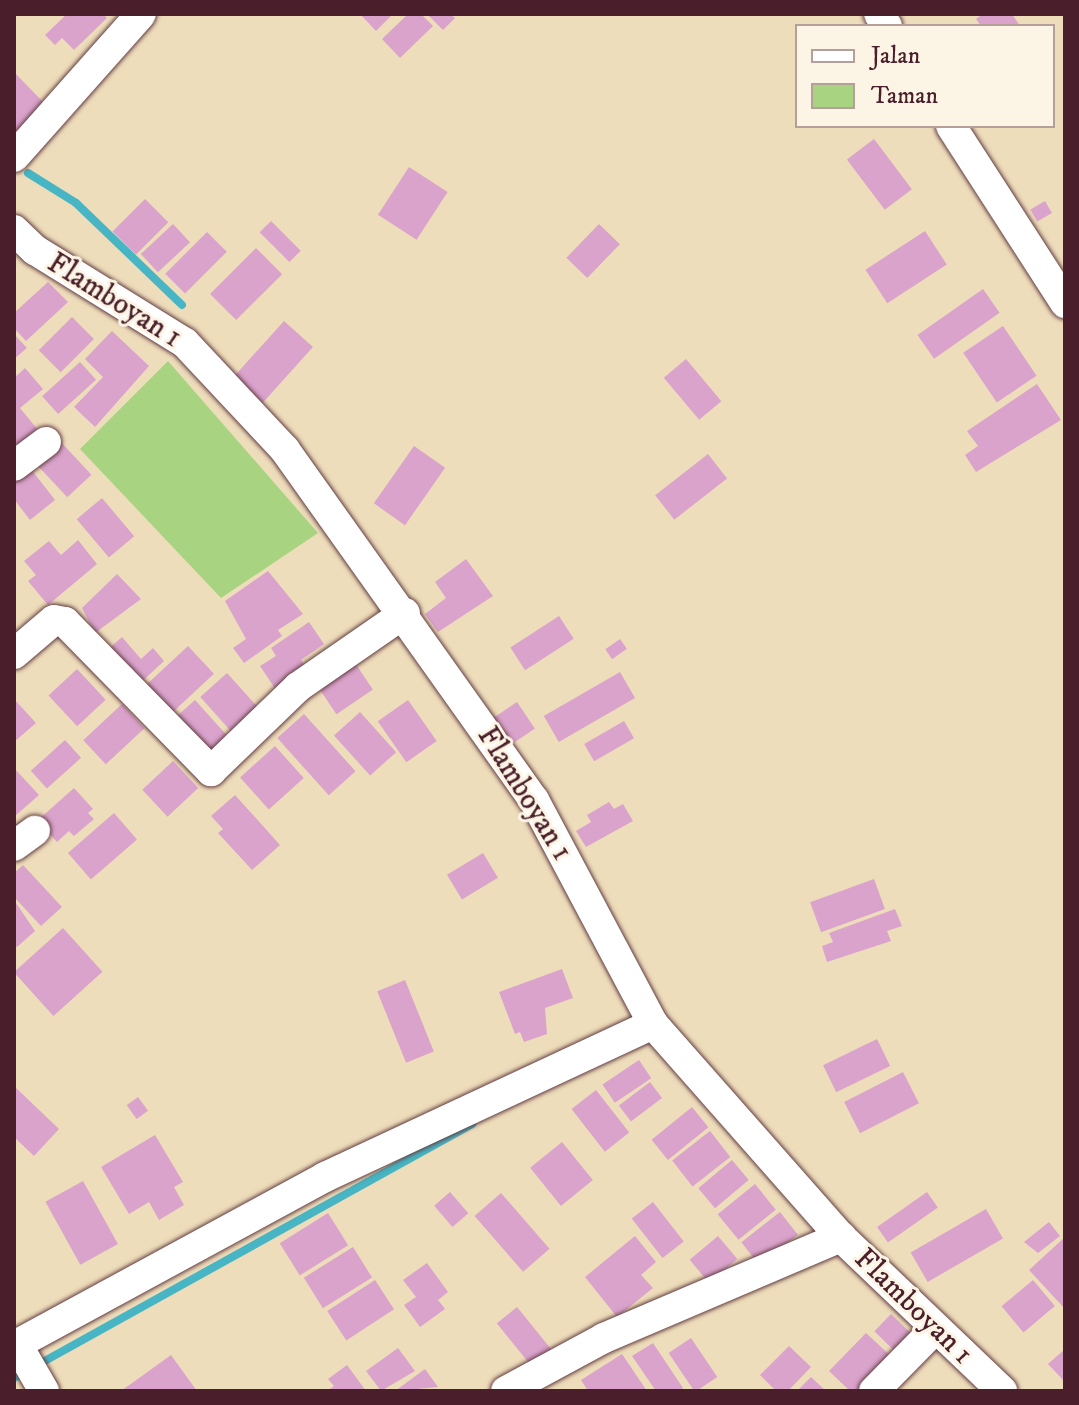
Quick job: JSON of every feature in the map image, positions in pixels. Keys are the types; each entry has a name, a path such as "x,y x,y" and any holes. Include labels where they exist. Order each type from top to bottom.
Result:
{"street":[{"path":"14,157 141,14"},
{"path":"952,128 1065,303"},
{"name":"Flamboyan 1","path":"21,248 185,343 285,450 405,613 534,800 653,1024 841,1237 934,1330 1002,1391"},
{"path":"14,466 46,442"},
{"path":"14,654 60,619 211,771 298,687 405,613"},
{"path":"42,1388 18,1349 325,1177 653,1024"},
{"path":"506,1391 604,1338 841,1237"},
{"path":"874,1391 934,1330"}],"green space":[{"path":"168,361 318,533 221,598 80,449"}],"building":[{"path":"67,14 103,14 107,18 74,50 62,38 55,45 45,35"},
{"path":"360,14 393,14 376,31"},
{"path":"408,14 421,14 433,26 400,58 382,39"},
{"path":"427,14 450,14 455,18 443,30"},
{"path":"983,14 1012,14 1019,24 980,24 976,19"},
{"path":"14,72 47,106 14,138"},
{"path":"874,139 912,189 885,210 847,159"},
{"path":"409,167 448,192 417,240 378,215"},
{"path":"145,199 168,222 136,255 112,232"},
{"path":"1045,201 1052,213 1037,222 1030,210"},
{"path":"271,221 301,251 289,262 260,232"},
{"path":"173,224 190,242 158,272 141,254"},
{"path":"599,224 620,244 587,278 566,258"},
{"path":"925,231 947,265 887,303 865,270"},
{"path":"207,232 227,252 185,294 165,274"},
{"path":"256,248 282,274 236,320 210,294"},
{"path":"48,282 68,302 26,341 14,328 14,313"},
{"path":"983,289 1000,313 934,359 917,335"},
{"path":"72,317 94,339 61,372 39,350"},
{"path":"284,321 313,347 263,403 234,377"},
{"path":"1003,326 1037,376 997,403 963,353"},
{"path":"112,331 149,366 95,427 74,407 103,377 85,359"},
{"path":"14,334 27,348 14,359"},
{"path":"686,359 721,401 699,420 664,378"},
{"path":"80,362 96,380 58,414 42,396"},
{"path":"25,368 43,389 20,408 38,430 19,446 14,441 14,378"},
{"path":"1037,384 1061,420 976,472 965,455 978,446 967,431"},
{"path":"58,439 91,475 67,497 34,462"},
{"path":"414,446 445,468 405,525 374,503"},
{"path":"708,454 727,478 674,520 655,495"},
{"path":"27,464 55,500 30,520 14,499 14,473"},
{"path":"102,498 134,536 109,558 77,519"},
{"path":"78,540 97,564 48,605 28,581 36,575 24,561 49,541 61,555"},
{"path":"466,559 493,596 438,632 425,614 446,598 435,582"},
{"path":"268,571 303,614 278,630 282,636 244,663 233,648 246,639 225,601"},
{"path":"117,574 141,599 95,633 82,608"},
{"path":"559,616 574,639 525,670 510,648"},
{"path":"309,622 324,644 301,660 307,669 276,690 260,666 276,656 271,648"},
{"path":"122,637 141,659 153,648 164,661 137,686 105,652"},
{"path":"620,639 627,649 612,659 605,649"},
{"path":"188,646 214,674 169,716 143,688"},
{"path":"355,663 373,690 336,714 319,688"},
{"path":"77,669 106,700 77,726 48,696"},
{"path":"620,672 635,698 559,742 544,716"},
{"path":"227,673 259,709 232,733 200,697"},
{"path":"14,699 36,723 14,742"},
{"path":"195,700 234,744 208,768 168,724"},
{"path":"408,700 437,741 406,762 378,721"},
{"path":"517,702 535,729 506,748 488,722"},
{"path":"122,704 145,728 106,764 83,740"},
{"path":"360,712 396,752 370,776 334,735"},
{"path":"304,714 356,771 329,795 277,738"},
{"path":"624,721 634,738 594,761 584,744"},
{"path":"65,740 81,758 47,789 31,771"},
{"path":"275,746 304,778 269,809 240,777"},
{"path":"173,761 198,788 168,817 142,790"},
{"path":"14,768 39,795 15,816 14,814"},
{"path":"74,788 93,809 88,813 94,819 74,836 69,831 57,842 37,821"},
{"path":"235,795 280,845 252,870 218,833 223,829 211,816"},
{"path":"609,802 614,809 623,804 633,821 586,847 576,831 591,822 587,815"},
{"path":"114,813 137,839 91,879 68,853"},
{"path":"483,853 498,878 462,899 447,875"},
{"path":"23,865 62,907 41,926 14,897 14,873"},
{"path":"874,879 885,909 821,932 810,902"},
{"path":"14,900 35,931 17,947 14,944"},
{"path":"895,909 902,926 887,931 891,941 827,962 822,946 833,942 829,933"},
{"path":"63,928 102,972 53,1016 14,972"},
{"path":"562,969 573,998 545,1008 547,1034 524,1042 520,1032 515,1034 499,992"},
{"path":"405,980 434,1051 406,1063 377,991"},
{"path":"877,1039 890,1066 836,1092 823,1065"},
{"path":"639,1060 651,1078 615,1103 603,1085"},
{"path":"903,1072 919,1103 860,1133 844,1102"},
{"path":"650,1082 662,1098 631,1121 619,1105"},
{"path":"14,1086 59,1129 34,1156 14,1137"},
{"path":"596,1090 629,1133 605,1152 572,1109"},
{"path":"138,1097 148,1111 137,1119 127,1105"},
{"path":"692,1107 708,1127 668,1160 652,1140"},
{"path":"710,1131 730,1157 692,1187 672,1161"},
{"path":"155,1135 183,1182 174,1187 184,1205 159,1220 149,1202 129,1214 101,1167"},
{"path":"562,1142 593,1180 561,1206 530,1168"},
{"path":"732,1160 749,1180 715,1208 698,1188"},
{"path":"83,1181 118,1244 80,1265 45,1202"},
{"path":"755,1184 776,1210 738,1240 718,1214"},
{"path":"450,1192 468,1213 453,1227 434,1206"},
{"path":"927,1192 938,1208 888,1243 877,1227"},
{"path":"501,1193 550,1249 523,1272 475,1216"},
{"path":"653,1202 684,1241 663,1258 632,1219"},
{"path":"986,1209 1003,1238 928,1282 911,1252"},
{"path":"780,1212 798,1235 759,1265 741,1242"},
{"path":"328,1213 348,1245 300,1275 280,1243"},
{"path":"1049,1222 1060,1236 1038,1253 1024,1242"},
{"path":"635,1236 656,1262 641,1275 653,1288 617,1317 585,1277"},
{"path":"718,1236 737,1259 709,1283 690,1260"},
{"path":"1065,1237 1065,1309 1029,1270"},
{"path":"353,1247 372,1278 323,1308 304,1278"},
{"path":"427,1263 448,1292 438,1300 445,1309 420,1327 404,1305 416,1297 403,1280"},
{"path":"375,1280 394,1309 346,1340 327,1311"},
{"path":"1033,1280 1055,1306 1023,1332 1002,1306"},
{"path":"517,1307 552,1350 531,1366 497,1323"},
{"path":"891,1314 912,1334 895,1351 874,1331"},
{"path":"866,1333 893,1358 861,1391 850,1391 829,1371"},
{"path":"691,1338 717,1377 694,1391 669,1353"},
{"path":"653,1343 683,1388 679,1391 656,1391 632,1356"},
{"path":"789,1346 811,1367 788,1391 776,1391 760,1375"},
{"path":"398,1348 415,1371 381,1391 366,1371"},
{"path":"1065,1349 1065,1382 1048,1364"},
{"path":"622,1354 647,1391 588,1391 581,1380"},
{"path":"171,1355 197,1391 121,1391"},
{"path":"347,1365 366,1391 327,1391 334,1386 328,1379"},
{"path":"425,1369 438,1387 395,1391"},
{"path":"811,1377 826,1391 797,1391"}],"waterway":[{"path":"28,173 76,203 182,305"},
{"path":"14,1378 472,1124"}]}
